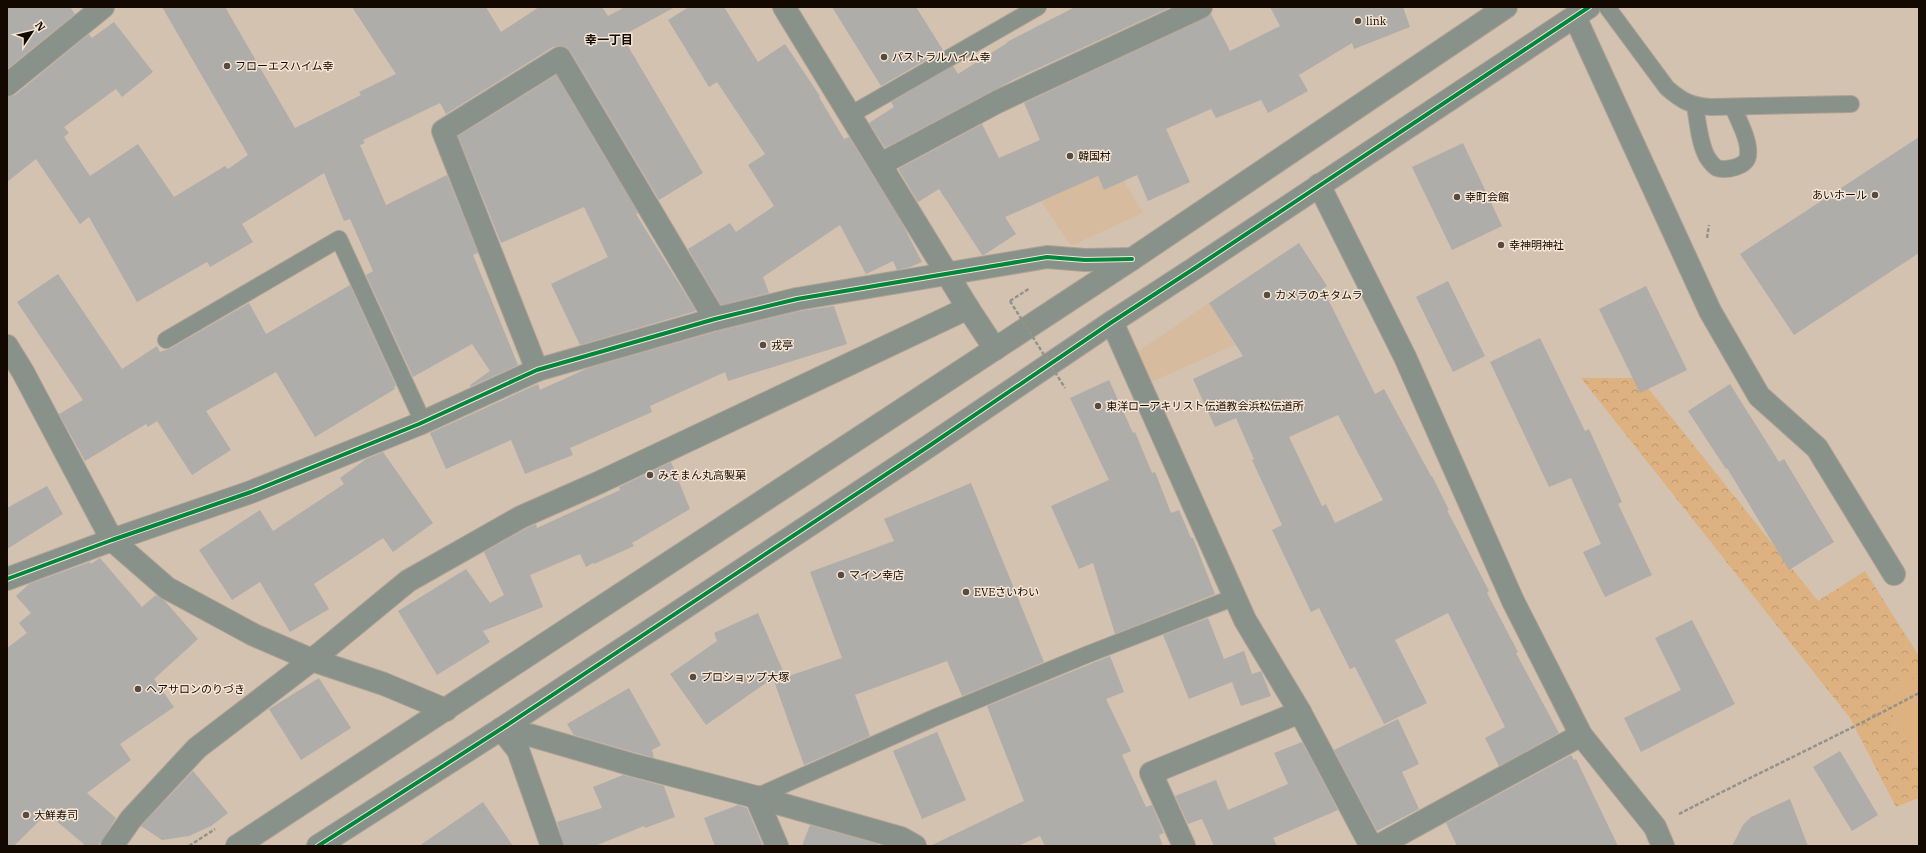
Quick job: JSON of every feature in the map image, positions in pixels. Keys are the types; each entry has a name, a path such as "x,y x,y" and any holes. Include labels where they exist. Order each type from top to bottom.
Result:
{"street":[{"path":"7,85 103,7"},
{"path":"784,7 968,308 995,349"},
{"path":"881,164 1000,101 1201,7"},
{"path":"237,846 1132,259 1506,7"},
{"path":"318,846 501,729 929,446 1112,322 1582,12 1586,44 1710,311 1759,396 1817,448 1894,574"},
{"path":"537,370 443,131 560,58 715,319"},
{"path":"1319,186 1405,357 1513,601 1581,735 1659,836"},
{"path":"7,580 112,540 251,492 423,422 537,370 715,319 797,299 1047,257 1085,260 1132,259"},
{"path":"112,846 131,819 197,748 312,660 408,581 521,517 598,483 968,308"},
{"path":"1112,322 1245,620 1300,712 1371,846"},
{"path":"7,346 23,372 112,540 167,588 254,635 312,660 384,684 446,710"},
{"path":"1184,846 1151,773 1300,712"},
{"path":"501,729 533,736 633,765 756,797 901,838 915,846"},
{"path":"501,729 518,750 552,846"},
{"path":"1378,846 1581,735"},
{"path":"756,797 777,846"}],"lane":[{"path":"850,114 1038,7"},
{"path":"1607,7 1667,88 1679,98 1695,106 1733,107 1851,104"},
{"path":"1695,106 1703,147 1707,158 1716,167 1725,170 1742,165 1748,158 1748,144 1733,107"},
{"path":"166,340 339,239 423,422"},
{"path":"756,797 936,717 1086,654 1235,597"}],"path":[{"path":"1034,286 1010,301 1065,388"},
{"path":"1659,836 1770,766 1873,717 1919,693"}],"shaded area":[{"path":"1098,176 1104,190 1124,181 1143,213 1071,246 1041,201"},
{"path":"1209,303 1235,345 1151,382 1133,355"}],"green space":[{"path":"1581,378 1640,378 1818,601 1865,571 1919,656 1919,675 1884,699 1919,764 1919,798 1896,807 1850,718"},
{"path":"1919,675 1919,764 1884,699"}],"building":[{"path":"7,7 70,7 75,14 7,69"},
{"path":"162,7 225,7 295,128 361,95 359,92 396,74 352,7 486,7 501,32 539,7 602,7 608,16 625,7 675,7 622,36 703,173 659,200 571,52 566,47 560,46 553,47 446,114 440,103 363,140 365,143 360,145 386,205 447,175 478,253 473,255 518,365 470,387 470,385 490,371 472,344 413,377 366,275 373,271 350,219 344,221 324,173 242,224 253,242 210,267 207,262 137,302 89,217 80,224 36,159 7,182 7,97 15,95 89,34 92,38 114,22 153,72 122,97 116,89 64,127 69,133 64,137 90,176 138,144 174,197 225,166 228,169 248,155"},
{"path":"689,7 724,7 758,62 785,44 820,96 819,97 844,139 849,137 902,223 922,262 897,270 893,261 866,274 840,225 763,277 769,293 721,305 688,249 730,223 736,232 774,206 748,165 765,154 717,82 709,87 668,20"},
{"name":"パストラルハイム幸","path":"832,7 916,7 943,50 881,86"},
{"path":"1075,7 1171,7 1013,80 885,148 869,123 894,107 891,102 953,66 958,74 1007,42"},
{"path":"1270,7 1403,7 1410,27 1354,49 1352,43 1299,75 1308,91 1268,113 1261,100 1216,118 1211,109 1166,129 1190,182 1148,201 1137,175 1104,190 1098,176 1005,217 1016,234 984,255 982,255 939,189 918,202 898,169 982,124 999,158 1040,140 1024,103 1206,18 1211,14 1230,51 1280,26"},
{"path":"556,75 638,213 636,214 696,311 580,345 551,284 608,257 584,207 501,243 458,136"},
{"name":"あいホール","path":"1919,137 1919,253 1794,335 1740,254"},
{"name":"幸町会館","path":"1463,143 1502,226 1452,250 1412,167"},
{"path":"1299,243 1327,286 1323,289 1375,394 1384,389 1432,476 1449,510 1447,510 1489,591 1487,593 1518,652 1516,653 1559,733 1499,766 1485,738 1505,727 1448,613 1395,640 1427,703 1384,724 1355,667 1350,669 1319,608 1311,612 1272,530 1282,525 1252,460 1254,459 1236,418 1215,427 1193,379 1243,356 1209,303","holes":["1338,415 1383,500 1335,523 1326,504 1322,506 1289,437"]},
{"path":"58,274 122,369 157,346 160,352 171,348 249,303 266,334 350,285 396,386 394,387 395,389 315,437 276,372 206,411 231,450 192,475 157,421 148,427 146,424 85,461 59,414 83,400 17,302"},
{"path":"1448,281 1485,356 1453,372 1416,297"},
{"path":"1646,286 1687,370 1640,393 1599,309"},
{"path":"834,306 847,344 728,381 725,372 650,406 652,412 570,448 573,455 525,474 511,440 446,469 430,433 538,384 540,390 588,368 718,331 800,311"},
{"path":"1540,338 1585,431 1589,429 1622,502 1618,504 1652,575 1605,597 1583,552 1601,544 1571,478 1549,487 1490,362"},
{"path":"1109,380 1133,433 1135,432 1152,473 1155,472 1171,513 1179,510 1191,538 1193,538 1215,594 1115,634 1093,563 1079,569 1051,506 1109,480 1070,398"},
{"path":"1730,384 1779,462 1784,459 1834,542 1789,570 1727,468 1726,469 1688,411"},
{"path":"383,452 433,523 393,552 383,538 314,584 329,609 290,632 260,582 232,600 199,550 260,510 273,531 344,484 340,478 366,459"},
{"path":"671,462 690,509 632,543 634,546 594,564 593,563 586,567 580,554 530,575 543,607 483,631 490,642 437,675 398,611 466,569 490,603 504,595 484,552 527,528 536,524 537,528 620,490 619,487"},
{"path":"971,483 1044,662 962,696 947,661 855,695 870,736 804,765 774,681 842,658 810,572 894,541 884,519"},
{"path":"47,486 63,514 7,549 7,508"},
{"path":"100,558 142,607 156,595 164,600 198,639 154,679 174,707 120,744 131,760 87,793 116,818 98,846 86,846 47,813 14,846 7,846 7,648 27,633 19,623 31,613 16,596 29,584 90,562 91,564"},
{"path":"758,613 783,671 706,725 670,674 717,641 714,633"},
{"path":"1208,618 1224,659 1244,651 1252,674 1241,678 1261,671 1271,696 1241,706 1232,682 1189,699 1163,635"},
{"path":"1692,620 1735,704 1641,752 1624,718 1681,690 1655,638"},
{"path":"1110,656 1124,692 1106,699 1131,751 1122,755 1146,807 1152,805 1164,833 1159,835 1163,846 1045,846 1040,836 1018,846 930,846 1024,801 987,706"},
{"path":"319,678 351,728 301,760 269,709"},
{"path":"629,688 661,745 652,750 654,758 574,735 567,724"},
{"path":"1398,719 1419,764 1402,772 1419,809 1377,831 1334,750"},
{"path":"937,732 966,800 922,819 893,751"},
{"path":"1302,742 1338,810 1273,838 1277,846 1214,846 1202,819 1188,824 1175,796 1216,780 1228,810 1288,784 1274,753"},
{"path":"1840,751 1878,815 1852,831 1813,767"},
{"path":"1571,755 1574,760 1576,759 1618,846 1457,846 1446,823"},
{"path":"193,771 228,813 211,826 189,836 162,840 141,826"},
{"path":"623,775 664,786 675,817 645,828 644,826 595,846 564,846 557,822 602,808 593,787"},
{"path":"1790,799 1808,846 1732,846 1743,825 1751,817"},
{"path":"483,802 513,846 419,846"},
{"path":"738,805 747,808 763,846 715,846 704,818"},
{"path":"810,825 878,844 877,846 802,846"}],"cycle path":[{"path":"318,846 501,729 929,446 1112,322 1589,7"},
{"path":"7,579 112,540 251,492 419,424 537,370 715,319 797,299 1047,257 1085,260 1132,259"}],"place":[{"name":"link","path":"1358,21"},
{"name":"パストラルハイム幸","path":"884,57"},
{"name":"フローエスハイム幸","path":"227,66"},
{"name":"韓国村","path":"1070,156"},
{"name":"あいホール","path":"1875,195"},
{"name":"幸町会館","path":"1457,197"},
{"name":"幸神明神社","path":"1501,245"},
{"name":"カメラのキタムラ","path":"1267,295"},
{"name":"戎亭","path":"763,345"},
{"name":"東洋ローアキリスト伝道教会浜松伝道所","path":"1098,406"},
{"name":"みそまん丸高製菓","path":"650,475"},
{"name":"マイン幸店","path":"841,575"},
{"name":"EVEさいわい","path":"966,592"},
{"name":"プロショップ大塚","path":"693,677"},
{"name":"ヘアサロンのりづき","path":"138,689"},
{"name":"大鮮寿司","path":"26,815"}],"district":[{"name":"幸一丁目","path":"609,39"}]}
